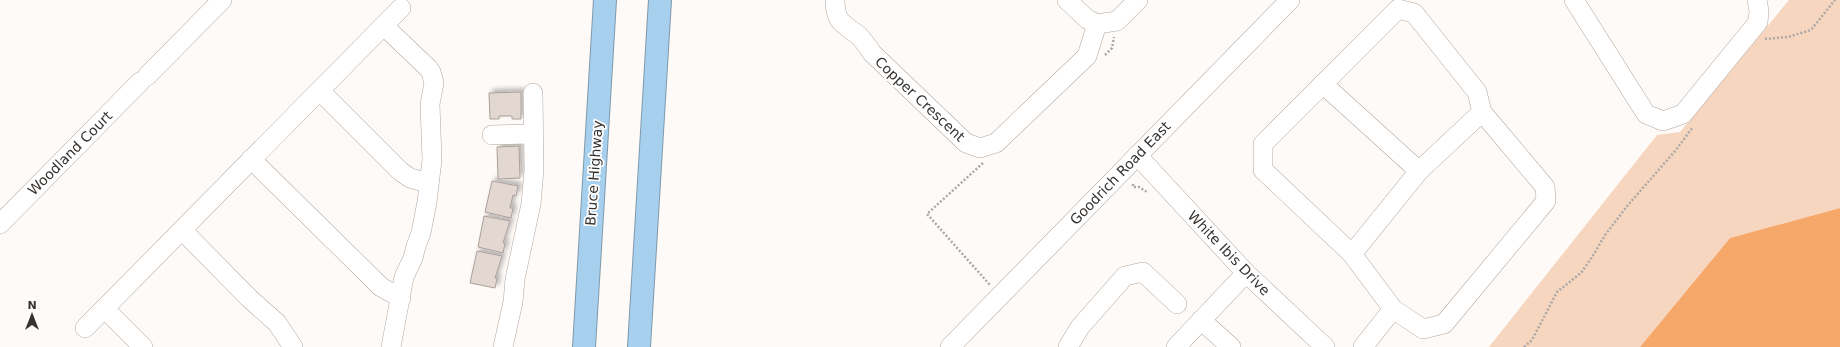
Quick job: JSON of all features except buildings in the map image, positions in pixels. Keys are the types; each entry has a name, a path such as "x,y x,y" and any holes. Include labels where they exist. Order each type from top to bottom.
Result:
{"highway":[{"name":"Bruce Highway","path":"584,347 605,0"},
{"path":"639,347 660,0"}],"street":[{"name":"Woodland Court","path":"0,224 222,0"},
{"name":"Copper Crescent","path":"835,0 835,9 842,25 859,36 872,53 966,143 980,148 996,143 1087,56 1097,24"},
{"path":"1067,0 1087,19 1097,24 1117,21 1138,0"},
{"name":"Goodrich Road East","path":"950,347 999,296 1143,161 1290,0"},
{"path":"1574,0 1646,114 1663,121 1683,114 1758,22 1759,11 1757,0"},
{"path":"85,328 401,8"},
{"path":"1398,9 1414,13 1477,92 1482,112 1545,187 1546,201 1444,324 1424,329 1393,309 1352,254 1263,170 1263,144 1323,84 1398,9"},
{"path":"384,26 428,68 433,78 433,90 430,104 432,160 428,183 426,212 412,263 406,272 391,347"},
{"path":"1323,84 1419,171"},
{"path":"320,91 400,171 410,178 428,183"},
{"path":"503,347 531,204 534,170 532,134 533,93"},
{"path":"1352,254 1419,171 1482,112"},
{"path":"492,135 532,134"},
{"path":"251,159 381,287 401,298"},
{"name":"White Ibis Drive","path":"1143,161 1246,273 1325,347"},
{"path":"182,230 249,298 277,323 293,347"},
{"path":"1068,347 1080,327 1125,276 1143,272 1177,304"},
{"path":"1176,347 1246,273"},
{"path":"105,309 142,347"},
{"path":"1363,347 1393,309"},
{"path":"1201,320 1231,347"}],"path":[{"path":"1761,40 1788,37 1811,30 1835,0"},
{"path":"1101,58 1112,48 1117,21"},
{"path":"1524,347 1532,340 1557,292 1581,273 1605,235 1628,205 1676,150 1694,126"},
{"path":"1143,161 1133,182 1133,187 1138,187 1151,194"},
{"path":"984,162 927,214 999,296"}],"shaded area":[{"path":"1789,0 1840,0 1840,208 1730,238 1640,347 1489,347 1657,135 1680,132"},
{"path":"1840,208 1840,347 1640,347 1730,238"}]}
